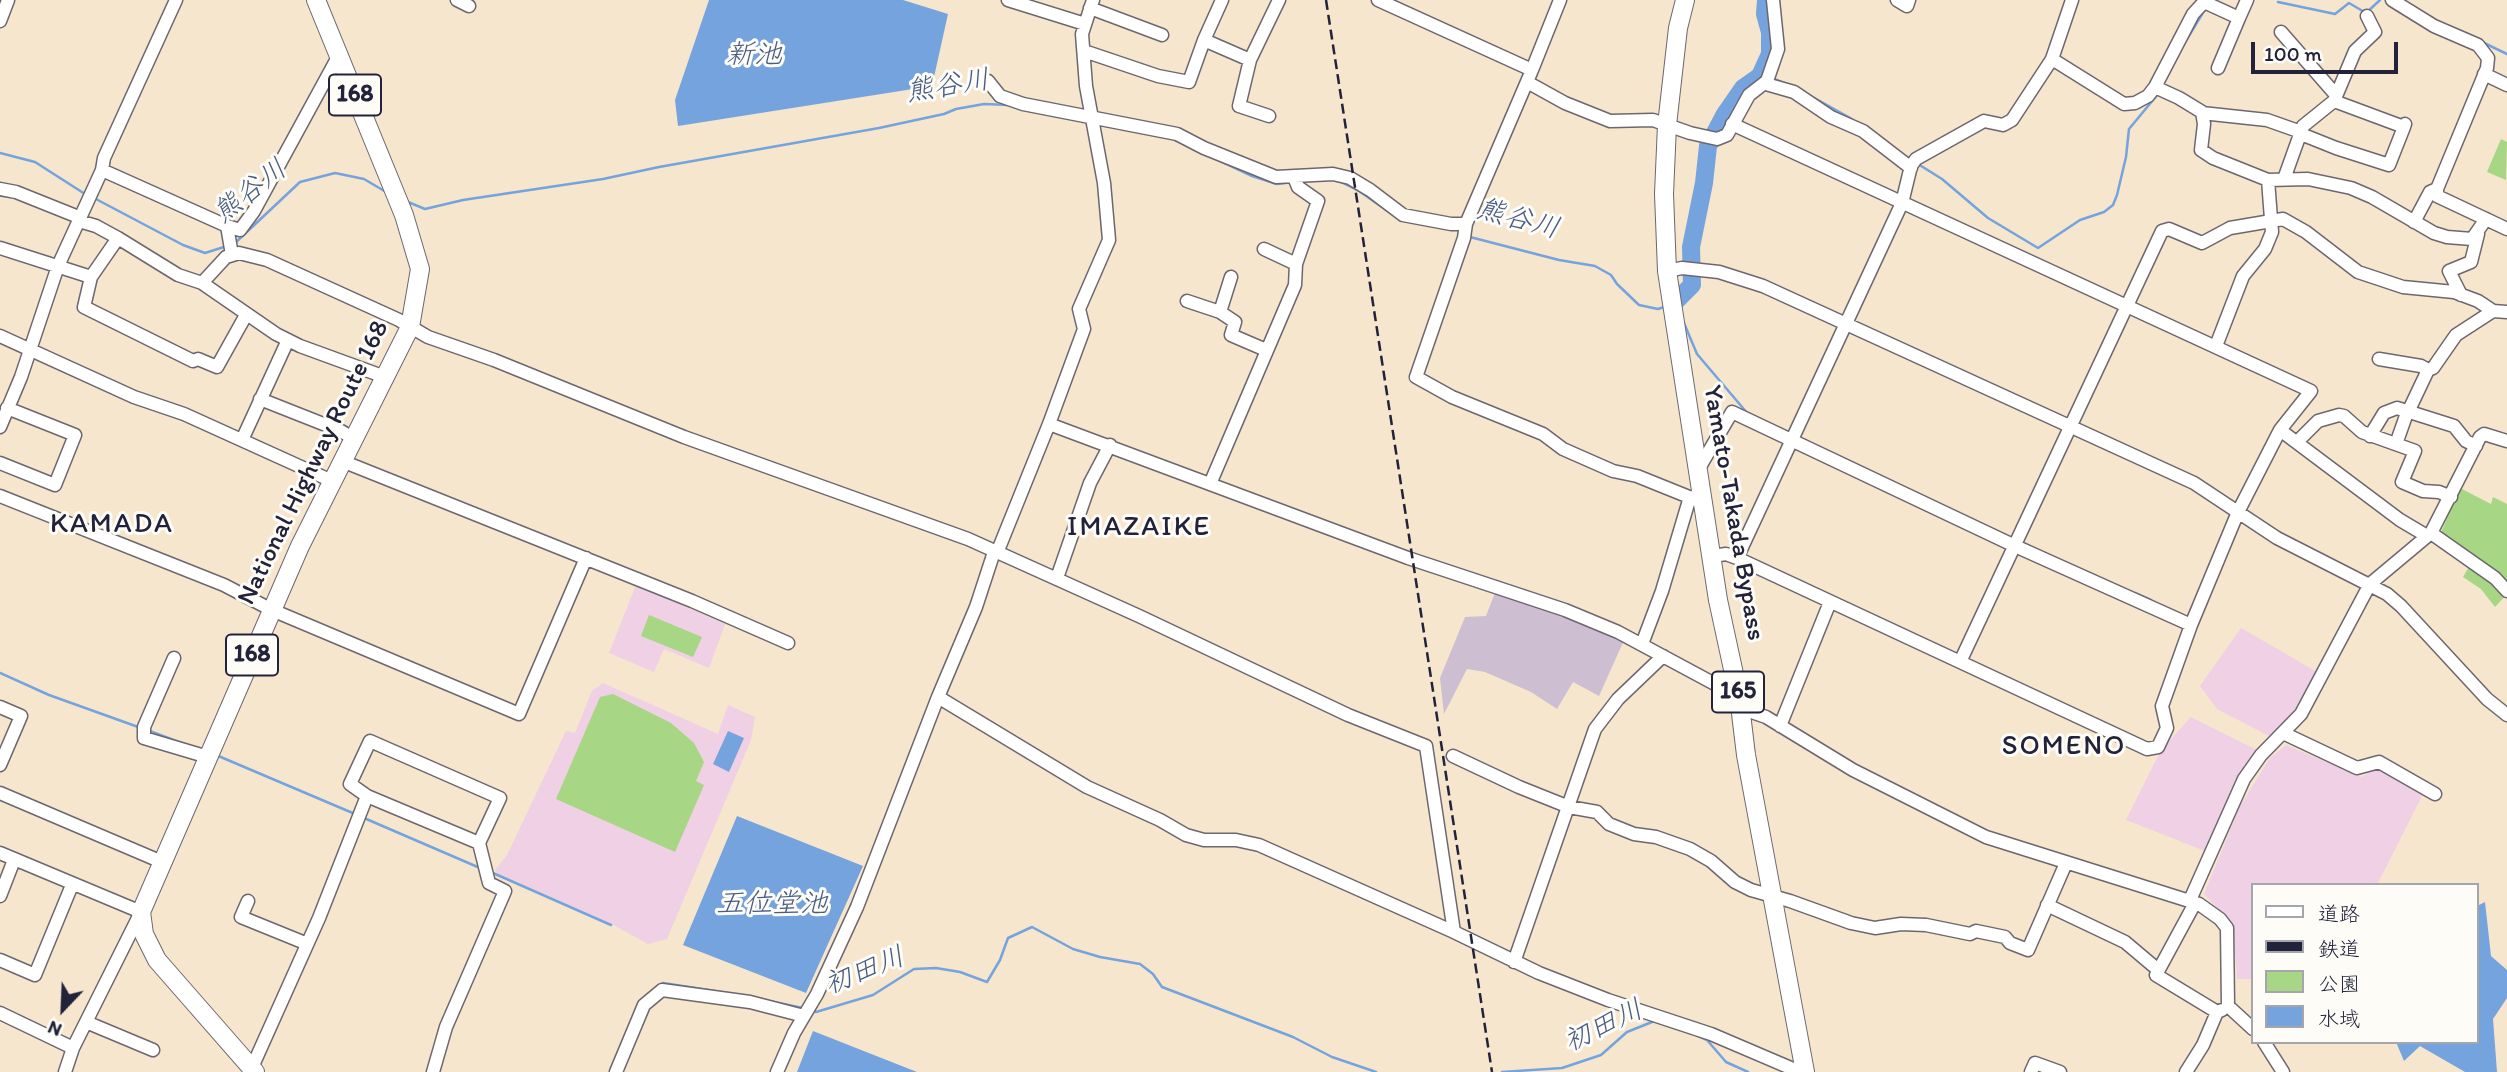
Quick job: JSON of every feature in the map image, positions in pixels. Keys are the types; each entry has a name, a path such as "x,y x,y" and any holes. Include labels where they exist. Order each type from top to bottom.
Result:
{"highway":[{"name":"National Highway Route 168","path":"141,912 272,610 332,481 411,327 420,269 404,215 316,0"},
{"name":"Yamato-Takada Bypass","path":"1685,0 1678,28 1667,125 1664,194 1672,274 1672,313 1698,470 1697,500 1713,556 1718,600 1740,703 1746,755 1805,1072"},
{"path":"141,912 144,934 157,960 252,1071"}],"street":[{"path":"0,21 8,0"},
{"path":"0,427 58,266 176,0"},
{"path":"1008,0 1085,24"},
{"path":"1084,51 1158,76 1189,82 1222,0"},
{"path":"1269,116 1239,106 1250,60 1279,0"},
{"path":"1378,0 1530,76 1565,103 1610,121 1653,120 1717,139 1727,135 1749,95 1768,80 1778,49 1773,0"},
{"path":"1560,0 1466,224 1464,238 1416,377 1452,397 1543,434 1563,449 1601,466 1637,476 1697,500 1642,644"},
{"path":"1897,0 1907,6 1909,0"},
{"path":"1737,558 1902,203 1913,164 1984,121 2003,125 2012,120 2052,59 2072,0"},
{"path":"2218,68 2247,0"},
{"path":"2392,0 2434,26 2478,45 2488,58 2437,189 2437,196 2507,229"},
{"path":"2052,59 2124,104 2135,103 2159,89 2193,14 2205,2 2239,18"},
{"path":"777,1072 857,907 938,697 1049,424 1084,329 1079,309 1109,240 1104,183 1091,118 1082,34 1091,4 1162,35"},
{"path":"2284,179 2303,126 2335,98 2355,51 2375,32 2367,16"},
{"path":"2159,89 2202,113 2267,120 2336,148 2389,165 2405,125 2335,98 2281,32"},
{"path":"1204,40 1250,60"},
{"path":"102,170 227,229 240,230 254,211 339,55"},
{"path":"2484,74 2507,85"},
{"path":"1768,80 1794,92 1831,117 1863,131 1913,164"},
{"path":"988,82 1000,96 1012,100 1177,134 1276,177 1296,182 1333,174 1350,178 1403,215 1451,224 1466,224"},
{"path":"2202,113 2204,124 2201,150 2213,158 2268,180 2308,179 2351,188 2434,233 2455,239 2472,239 2478,234"},
{"path":"1713,556 1726,554 1737,558 2147,749 2158,747 2166,728 2162,706 2191,625 2238,512 2280,430 2311,391 1732,124"},
{"path":"2216,346 2243,276 2265,249 2272,232 2268,180"},
{"path":"1210,484 1296,285 1296,264 1318,201 1296,182"},
{"path":"0,189 16,192 96,226 178,275 202,283 246,315 288,340 386,377"},
{"path":"2414,222 2430,192 2437,189"},
{"path":"1961,662 2162,231 2169,229 2202,243 2230,228 2283,219 2306,232 2358,272 2403,287 2460,295 2493,311 2507,312"},
{"path":"2460,295 2449,271 2472,262 2478,234 2486,219"},
{"path":"227,229 232,256"},
{"path":"118,238 91,277 85,307 192,361 198,359 217,367 246,315"},
{"path":"0,248 91,277"},
{"path":"1264,249 1296,264"},
{"path":"202,283 226,257 239,253 297,272 428,337 494,359 684,437 968,539 1348,715 1426,746 1454,932"},
{"path":"1672,274 1719,272 1763,286 2194,484 2277,538 2370,584 2401,607 2487,699 2507,715"},
{"path":"1220,312 1231,277"},
{"path":"1187,301 1220,312 1235,322 1231,335 1266,351"},
{"path":"2396,444 2408,410 2428,370 2433,368 2456,335 2493,311"},
{"path":"0,336 134,397 184,414 332,481"},
{"path":"242,440 288,340"},
{"path":"2379,359 2421,366 2428,370"},
{"path":"260,399 341,431 354,439"},
{"path":"0,463 55,485 75,435 7,408"},
{"path":"2370,436 2384,413 2397,408 2454,426 2466,442 2476,446"},
{"path":"1698,470 1732,412 2015,546 2191,625"},
{"path":"2297,442 2318,421 2339,415 2350,419 2362,432 2370,436 2415,451 2403,482 2423,491 2439,492 2451,497"},
{"path":"1049,424 1408,558 1564,610 1642,644 1853,770 1986,836 2193,902 2220,919 2227,928 2222,1009 2186,1072"},
{"path":"2280,430 2400,520 2429,535 2496,578 2507,591"},
{"path":"2252,1028 2222,1009 2156,975 2157,969 2193,902 2244,779 2261,755 2301,714 2370,584 2429,535 2484,434 2507,441"},
{"path":"1057,578 1090,483 1110,445"},
{"path":"342,461 586,558 788,643"},
{"path":"0,496 224,585 272,610 519,714 586,558"},
{"path":"1780,726 1830,601"},
{"path":"1514,962 1595,729 1618,699 1663,656"},
{"path":"174,658 144,730 144,738 208,757"},
{"path":"938,697 1087,787 1160,820 1186,835 1204,840 1236,840 1259,845 1454,932 1514,962 1608,1000 1711,1034 1800,1072"},
{"path":"0,707 21,716 0,764"},
{"path":"2283,733 2357,768 2379,762 2435,794"},
{"path":"433,1072 446,1027 505,891 489,883 480,843 500,798 370,741 350,783 367,796 480,843"},
{"path":"1453,756 1569,807 1597,812 1609,824 1634,834 1656,837 1690,849 1711,861 1735,882 1751,890 1851,923 1875,928 1900,924 1926,925 1970,934 1976,931 2005,937 2010,943 2028,950 2066,863"},
{"path":"0,793 162,862"},
{"path":"252,1071 305,943 319,918 367,796"},
{"path":"0,853 141,912 73,1048 65,1072"},
{"path":"0,896 14,860"},
{"path":"0,960 35,975 72,885"},
{"path":"248,901 241,917 305,943"},
{"path":"2048,905 2125,942 2157,969"},
{"path":"616,1072 644,1005 662,990 807,1012"},
{"path":"0,1013 73,1048"},
{"path":"86,1022 153,1050"},
{"path":"2265,1044 2283,1072"},
{"path":"2031,1072 2035,1063 2060,1072"}],"shaded area":[{"path":"636,585 725,624 709,668 664,649 654,672 609,653"},
{"path":"1496,590 1625,638 1599,696 1573,682 1557,709 1531,692 1485,672 1467,669 1444,714 1440,678 1465,617 1486,616"},
{"path":"2241,628 2317,672 2294,715 2269,736 2217,709 2200,686"},
{"path":"603,683 718,734 728,705 755,717 751,740 667,939 648,944 610,923 495,870 507,855 566,731 575,733 592,691"},
{"path":"2191,717 2257,750 2236,782 2205,851 2126,820 2161,750"},
{"path":"2286,745 2361,777 2377,769 2423,794 2378,883 2252,883 2252,979 2237,979 2233,925 2204,894 2240,806 2270,758"}],"green space":[{"path":"2501,139 2507,142 2506,180 2487,172"},
{"path":"2460,488 2491,504 2493,497 2507,504 2507,594 2495,607 2481,589 2463,577 2473,560 2440,535"},
{"path":"649,615 702,637 693,657 641,636"},
{"path":"613,694 671,723 694,743 704,762 696,781 704,785 675,852 556,799 600,697"}],"water":[{"name":"新池","path":"709,0 903,0 948,14 932,86 678,126 675,100"},
{"path":"728,731 744,738 729,772 713,764"},
{"name":"五位堂池","path":"737,816 863,866 806,993 683,945"},
{"path":"2485,902 2491,956 2507,970 2507,998 2493,1019 2497,1072 2465,1072 2420,1046 2404,1061 2397,1044 2479,1044 2479,905"},
{"path":"813,1031 917,1072 797,1072"}],"waterway":[{"name":"熊谷川","path":"1675,302 1692,285 1691,247 1704,183 1708,146 1743,88 1760,76 1770,54 1766,0"},
{"path":"2278,2 2335,14 2349,3 2366,13 2380,0"},
{"path":"2187,39 2207,6"},
{"path":"2482,42 2507,54"},
{"path":"1774,79 1787,84"},
{"path":"1918,164 1942,179 1988,218 2038,248 2080,220 2104,212 2113,205 2126,157 2129,129 2158,94"},
{"path":"1809,95 1852,119"},
{"name":"熊谷川","path":"408,202 425,209 463,200 603,179 879,128 984,104 1009,105"},
{"name":"熊谷川","path":"1173,139 1186,145"},
{"name":"熊谷川","path":"0,153 35,162 85,194"},
{"name":"熊谷川","path":"1214,158 1252,176 1277,184 1293,182"},
{"name":"熊谷川","path":"234,244 300,182 335,173 364,179 386,192"},
{"name":"熊谷川","path":"1341,182 1389,212"},
{"name":"熊谷川","path":"94,198 183,245 205,253 227,246"},
{"name":"熊谷川","path":"1470,237 1559,260 1595,266 1611,275 1639,305 1658,309 1664,307"},
{"path":"1684,323 1697,354 1748,414"},
{"path":"2020,541 2036,549"},
{"path":"2135,593 2151,600"},
{"path":"0,673 49,695 141,728"},
{"path":"147,730 187,745"},
{"path":"216,755 355,814"},
{"path":"364,818 480,868"},
{"path":"493,873 611,925"},
{"name":"初田川","path":"813,1011 873,995 914,969 936,968 960,972 987,982 1000,960 1008,938 1032,927 1073,949 1140,964 1153,974 1162,987 1293,1037 1332,1057 1376,1072"},
{"name":"初田川","path":"659,986 663,983 741,995"},
{"name":"初田川","path":"769,1001 803,1008"},
{"name":"初田川","path":"1502,1072 1562,1068 1601,1055 1627,1032 1657,1020"},
{"name":"初田川","path":"1698,1036 1707,1040 1726,1062 1748,1072"}],"railway":[{"path":"1326,0 1492,1072"}],"district":[{"name":"KAMADA","path":"112,525"},
{"name":"IMAZAIKE","path":"1139,528"},
{"name":"SOMENO","path":"2064,747"}]}
